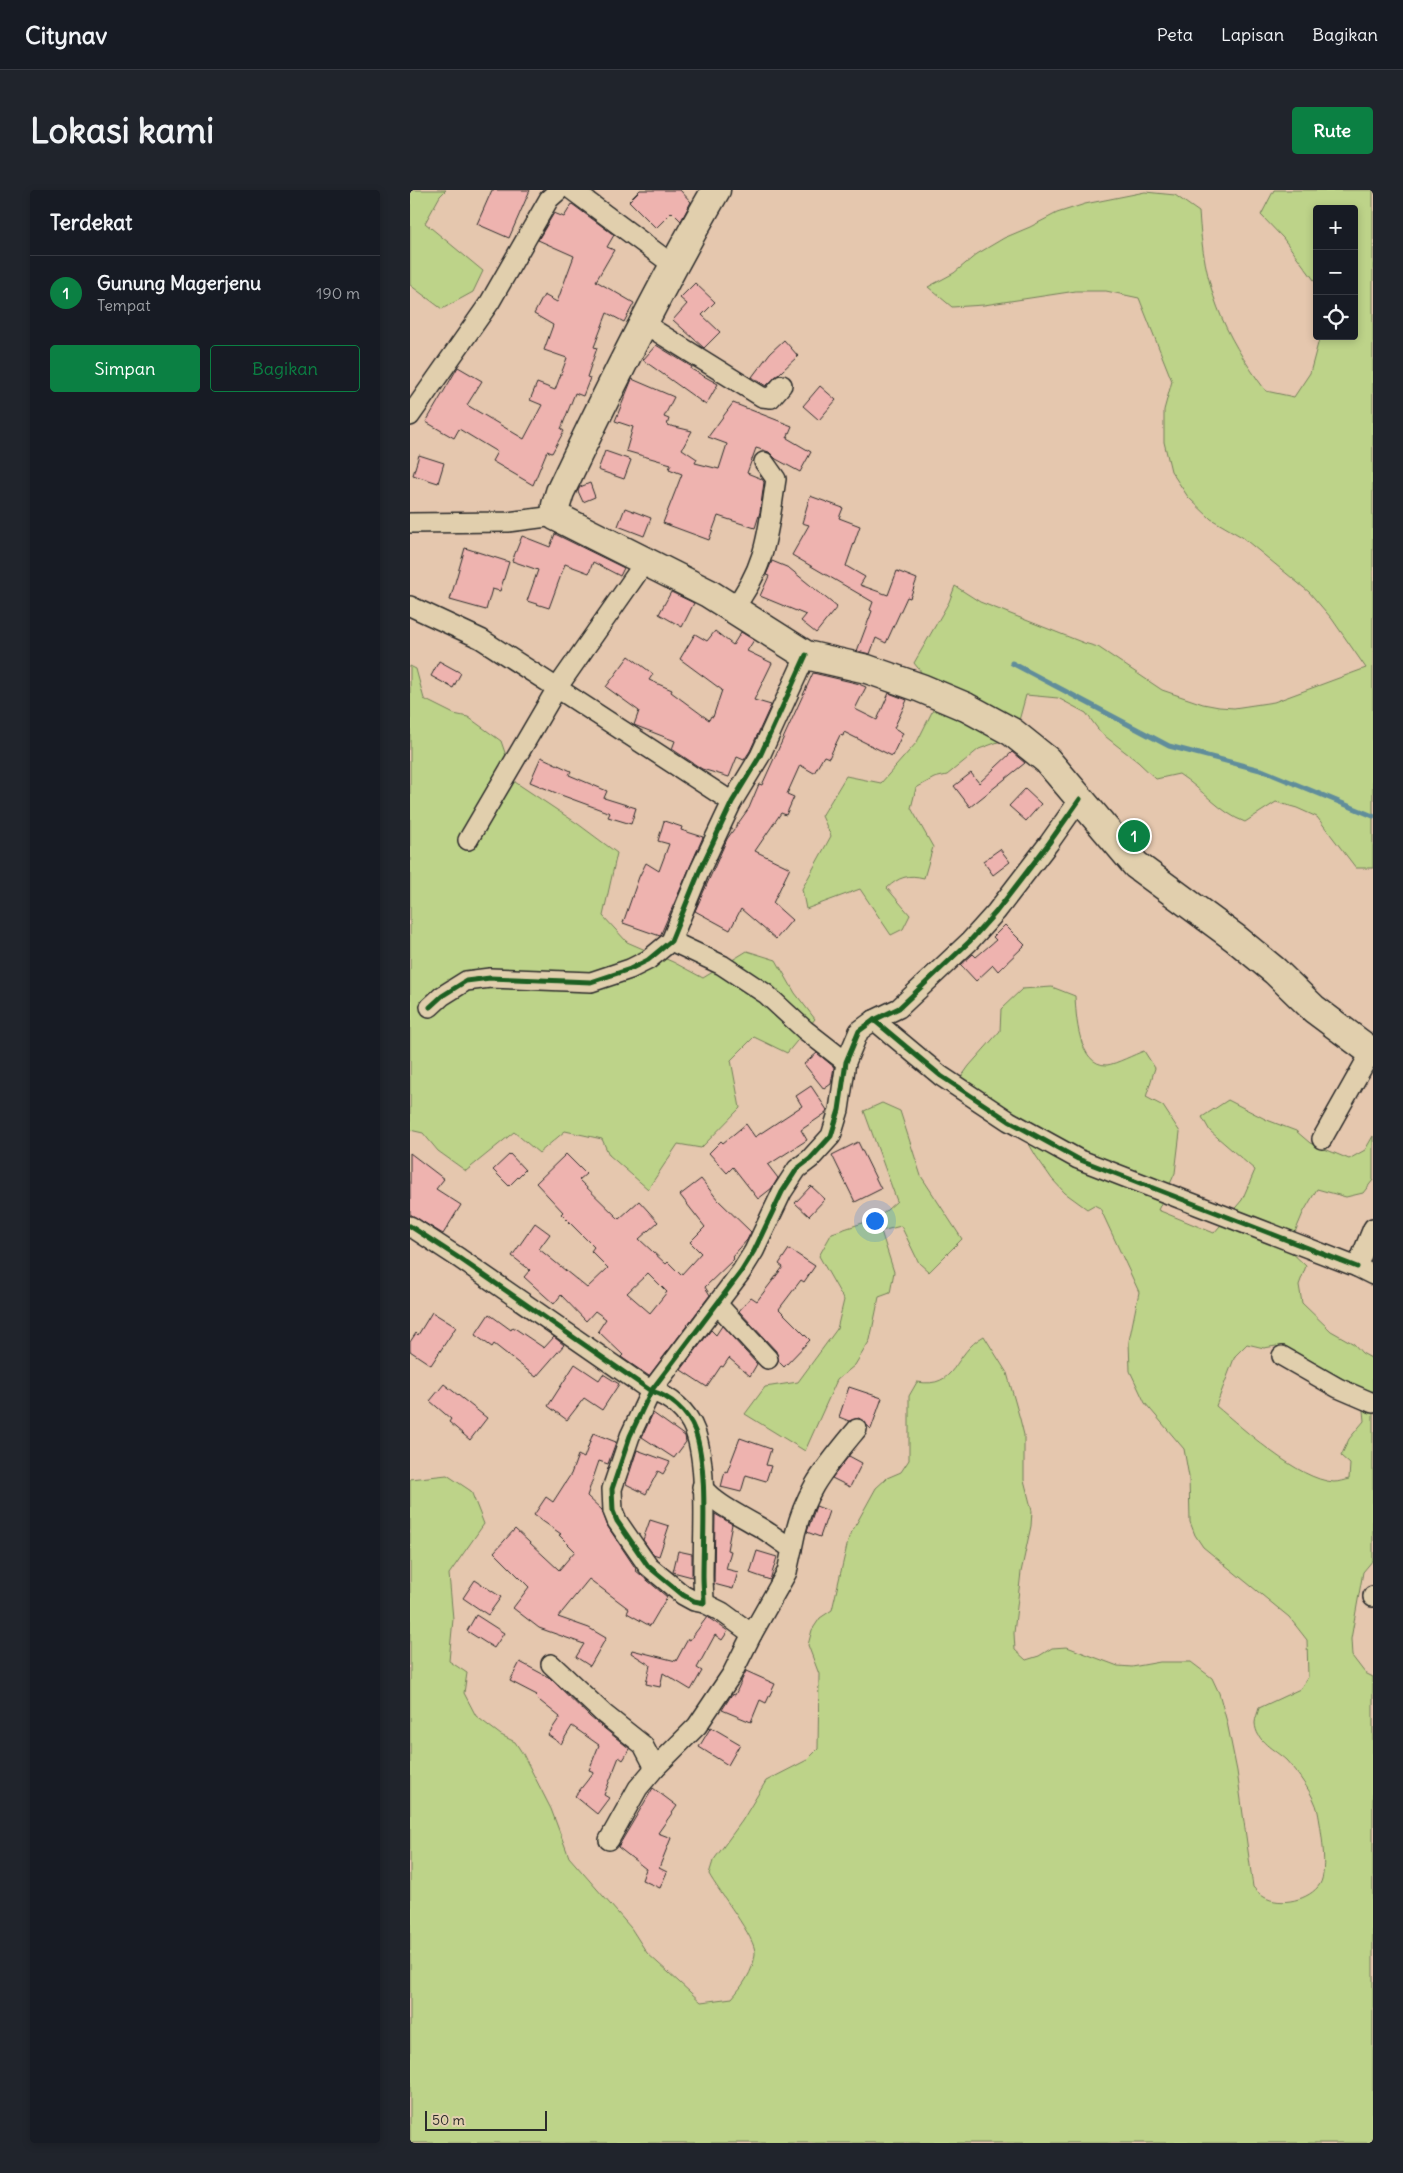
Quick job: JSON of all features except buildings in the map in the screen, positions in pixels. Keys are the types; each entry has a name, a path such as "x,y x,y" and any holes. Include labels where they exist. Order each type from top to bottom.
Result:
{"main road":[{"path":"716,190 673,265 560,492 554,516 708,593 806,655 867,669 921,688 966,707 1012,732 1047,760 1136,865 1235,938 1275,971 1314,1009 1372,1052"}],"street":[{"path":"410,416 490,302 549,199 558,190"},
{"path":"572,190 673,265"},
{"path":"644,323 762,397 770,398 782,385"},
{"path":"734,609 762,560 769,534 776,478 764,462"},
{"path":"410,523 508,522 554,516"},
{"path":"468,840 557,688 645,562"},
{"path":"410,606 481,639 732,802"},
{"path":"430,1007 442,996 466,980 490,978 591,982 648,960 671,941 700,870 732,802 760,756 806,655"},
{"path":"752,1634 722,1612 683,1595 648,1566 633,1547 613,1511 612,1489 630,1436 651,1391 718,1305 754,1251 782,1192 797,1169 810,1159 831,1136 839,1110 846,1062 859,1030 874,1020 899,1008 969,942 996,912 1080,799"},
{"path":"671,941 722,965 766,994 805,1030 846,1062"},
{"path":"874,1020 941,1076 1009,1121 1078,1159 1365,1271 1373,1228"},
{"path":"1322,1139 1372,1052"},
{"path":"410,1226 651,1391 662,1394 673,1402 690,1422 698,1445 702,1487 704,1603"},
{"path":"718,1305 768,1359"},
{"path":"1282,1356 1338,1388 1373,1403"},
{"path":"609,1840 638,1788 655,1768 698,1726 732,1674 787,1572 796,1524 805,1502 818,1479 857,1429"},
{"path":"702,1487 711,1498 728,1510 754,1523 792,1549"},
{"path":"550,1664 604,1714 643,1745 655,1768"}],"green space":[{"path":"410,190 446,190 440,196 425,223 483,271 473,292 442,309 410,285"},
{"path":"1274,190 1373,190 1373,868 1356,868 1317,817 1297,808 1276,802 1245,822 1227,813 1179,774 1156,779 1101,733 1086,713 1058,698 1026,695 1017,728 1006,739 979,749 947,775 934,778 916,788 911,808 933,847 924,878 904,877 887,888 910,915 903,929 891,935 860,889 806,909 802,889 831,836 822,816 846,776 881,783 917,742 940,696 914,663 949,602 955,586 980,602 1098,647 1162,690 1203,704 1234,708 1274,702 1366,668 1332,619 1309,592 1242,537 1211,519 1188,497 1171,471 1164,442 1164,410 1172,381 1139,298 1106,291 1076,291 984,305 952,307 928,287 954,273 977,254 1004,238 1057,213 1085,204 1145,192 1175,195 1199,212 1201,239 1211,286 1226,328 1237,348 1266,391 1294,397 1310,373 1319,340 1358,340 1358,205 1313,205 1313,279 1283,238 1261,215"},
{"path":"410,666 416,669 424,699 454,714 468,717 501,741 515,782 578,824 617,853 603,916 627,942 673,962 703,978 747,951 776,960 795,993 815,1019 787,1053 754,1037 731,1060 740,1108 701,1148 678,1144 648,1189 609,1155 602,1139 565,1131 539,1153 514,1132 466,1171 438,1151 423,1133 410,1130"},
{"path":"1052,987 1075,996 1080,1038 1084,1049 1097,1063 1111,1064 1144,1051 1155,1068 1146,1097 1163,1106 1180,1132 1175,1173 1158,1210 1214,1233 1242,1200 1255,1170 1210,1131 1202,1117 1228,1100 1267,1120 1296,1131 1310,1143 1349,1159 1365,1150 1373,1136 1373,1180 1363,1193 1346,1197 1317,1189 1303,1213 1288,1249 1306,1266 1299,1285 1302,1303 1331,1331 1354,1344 1362,1353 1373,1359 1373,1560 1363,1572 1351,1639 1352,1656 1365,1673 1373,1677 1373,2143 410,2143 410,1479 447,1475 471,1491 484,1524 449,1574 453,1619 449,1661 467,1673 464,1693 476,1716 501,1735 515,1742 551,1809 569,1857 631,1928 647,1953 701,2002 732,1998 750,1972 755,1954 754,1947 744,1927 709,1874 713,1861 742,1821 766,1781 807,1760 818,1749 819,1674 808,1645 812,1630 820,1618 832,1610 849,1537 876,1488 887,1478 901,1472 909,1460 909,1396 917,1382 930,1383 948,1375 974,1343 984,1336 1007,1373 1020,1419 1024,1435 1024,1480 1032,1511 1031,1526 1021,1572 1014,1633 1015,1650 1026,1660 1039,1656 1052,1648 1067,1647 1118,1666 1132,1667 1160,1662 1191,1662 1212,1678 1219,1693 1227,1722 1237,1771 1253,1887 1271,1900 1286,1902 1302,1898 1315,1890 1320,1884 1324,1859 1321,1828 1316,1806 1305,1784 1286,1760 1262,1740 1256,1730 1255,1723 1259,1708 1300,1689 1308,1677 1307,1640 1289,1617 1203,1547 1195,1535 1190,1522 1189,1477 1184,1449 1145,1403 1130,1371 1129,1341 1139,1292 1100,1208 1094,1205 1087,1209 1065,1193 1052,1179 1036,1156 1012,1115 959,1080 1000,1031 1001,1009 1022,989","holes":["1247,1344 1264,1348 1276,1346 1296,1353 1361,1389 1364,1421 1349,1439 1341,1456 1350,1464 1349,1479 1334,1482 1304,1473 1256,1440 1216,1406 1235,1356"]},
{"path":"882,1103 900,1111 921,1176 962,1239 929,1272 919,1263 901,1226 881,1231 894,1272 890,1293 879,1297 870,1340 855,1365 837,1380 805,1451 745,1414 765,1387 798,1382 837,1329 844,1300 819,1256 832,1233 878,1218 897,1201 864,1111"}],"waterway":[{"path":"1012,663 1169,746 1264,771 1373,816"}],"cycle path":[{"path":"430,1007 442,996 466,981 490,978 591,982 630,969 648,960 671,941 700,870 732,802 760,756 806,655"},
{"path":"410,1226 651,1391 671,1401 688,1417 695,1431 702,1463 704,1603 694,1601 683,1595 648,1566 617,1521 613,1511 612,1489 630,1436 651,1391 741,1272 754,1251 782,1192 797,1169 810,1159 831,1136 839,1110 846,1062 859,1031 874,1020 899,1008 969,942 996,912 1080,799"},
{"path":"874,1020 941,1076 1009,1121 1078,1159 1357,1267"}],"place":[{"name":"Gunung Magerjenu","path":"1134,836"}]}
